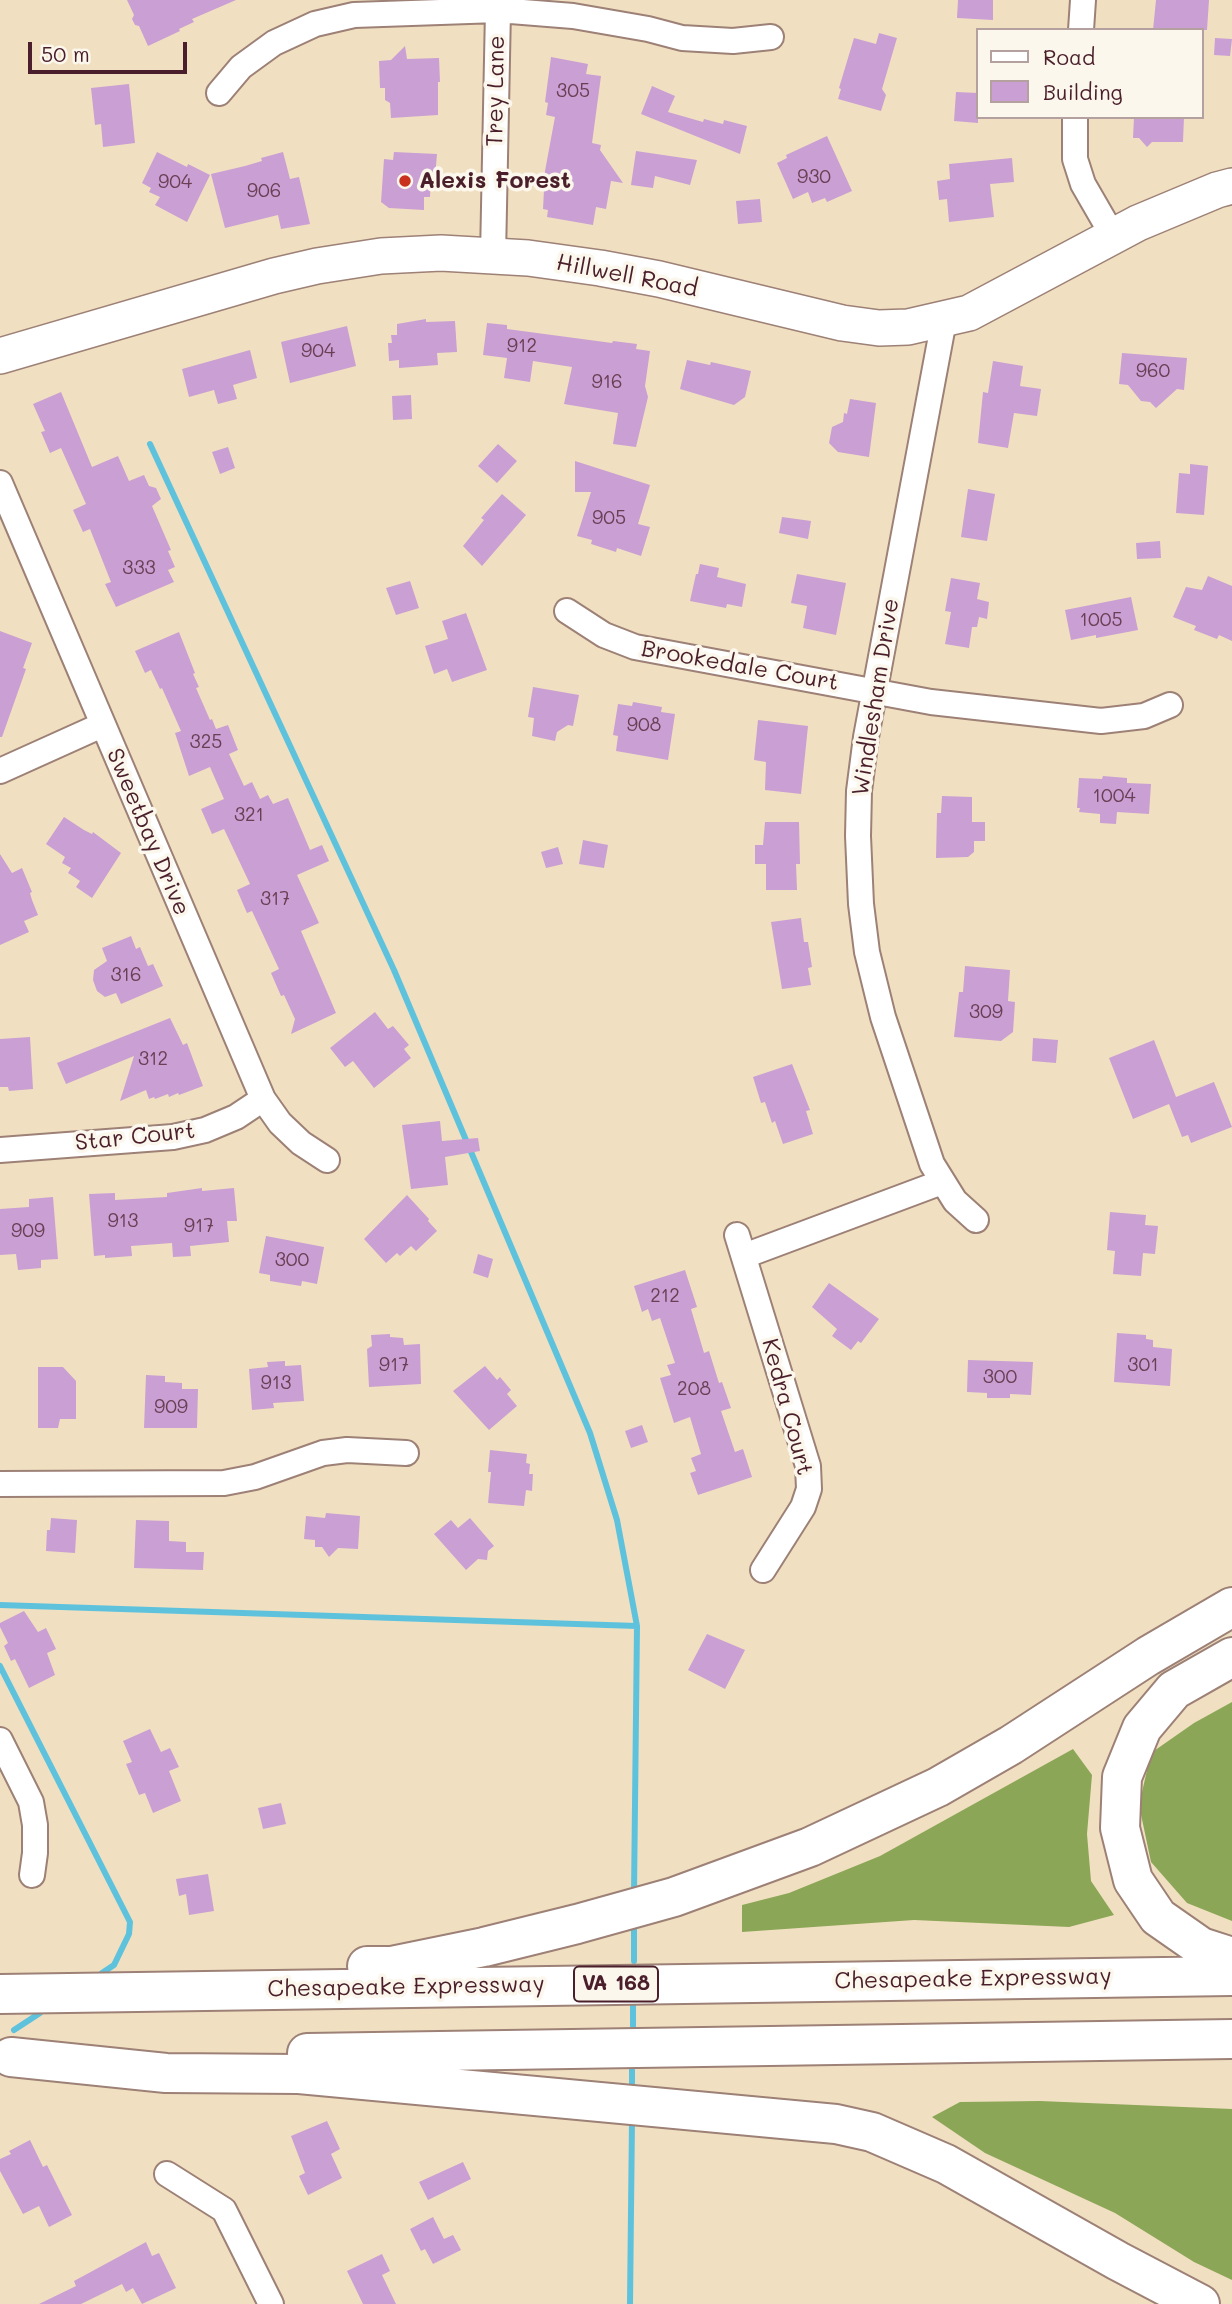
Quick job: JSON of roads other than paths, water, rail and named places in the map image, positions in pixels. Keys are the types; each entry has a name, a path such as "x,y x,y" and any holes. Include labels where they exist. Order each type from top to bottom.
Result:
{"highway":[{"path":"113,1992 274,1967 391,1966 537,1934 702,1888 810,1847 938,1787 1011,1745 1148,1656 1232,1607"},
{"path":"1232,1657 1174,1690 1142,1728 1122,1777 1120,1828 1133,1880 1158,1917 1201,1947 1232,1957"},
{"name":"Chesapeake Expressway","path":"0,1994 1232,1976"},
{"path":"5,2057 1232,2039"},
{"path":"5,2057 166,2073 299,2074 836,2124 872,2132 946,2164 1200,2304"}],"street":[{"path":"1081,28 1083,0"},
{"path":"219,93 241,67 274,43 315,24 354,15 498,10 573,16 682,38 733,41 771,37"},
{"name":"Trey Lane","path":"493,256 498,10"},
{"path":"1075,119 1073,145 1083,184 1113,236"},
{"name":"Hillwell Road","path":"0,355 317,265 381,256 441,253 600,268 855,324 879,328 908,327 969,313 1138,223 1232,186"},
{"name":"Windlesham Drive","path":"944,320 859,791 860,891 867,952 883,1017 929,1157 955,1201 976,1220"},
{"name":"Sweetbay Drive","path":"0,483 263,1099 301,1143 327,1160"},
{"name":"Brookedale Court","path":"567,611 604,635 635,648 931,702 1101,722 1144,716 1170,705"},
{"path":"0,771 102,725"},
{"name":"Star Court","path":"0,1150 173,1137 205,1130 236,1117 263,1099"},
{"name":"Kedra Court","path":"764,1570 803,1507 809,1489 808,1466 741,1245 942,1182"},
{"path":"0,1484 224,1483 255,1477 323,1453 346,1450 407,1453"},
{"path":"0,1740 31,1802 35,1825 32,1875"},
{"path":"167,2174 224,2210 271,2304"}],"waterway":[{"path":"150,444 394,970 590,1433 617,1520 637,1626 634,1893"},
{"path":"0,1605 637,1626"},
{"path":"0,1666 130,1922 129,1934 114,1965 102,1973"},
{"path":"634,1923 634,1961"},
{"path":"633,2006 633,2026"},
{"path":"14,2030 40,2013"},
{"path":"632,2070 632,2090"},
{"path":"630,2304 632,2119"}],"place":[{"name":"Alexis Forest","path":"405,181"}]}
